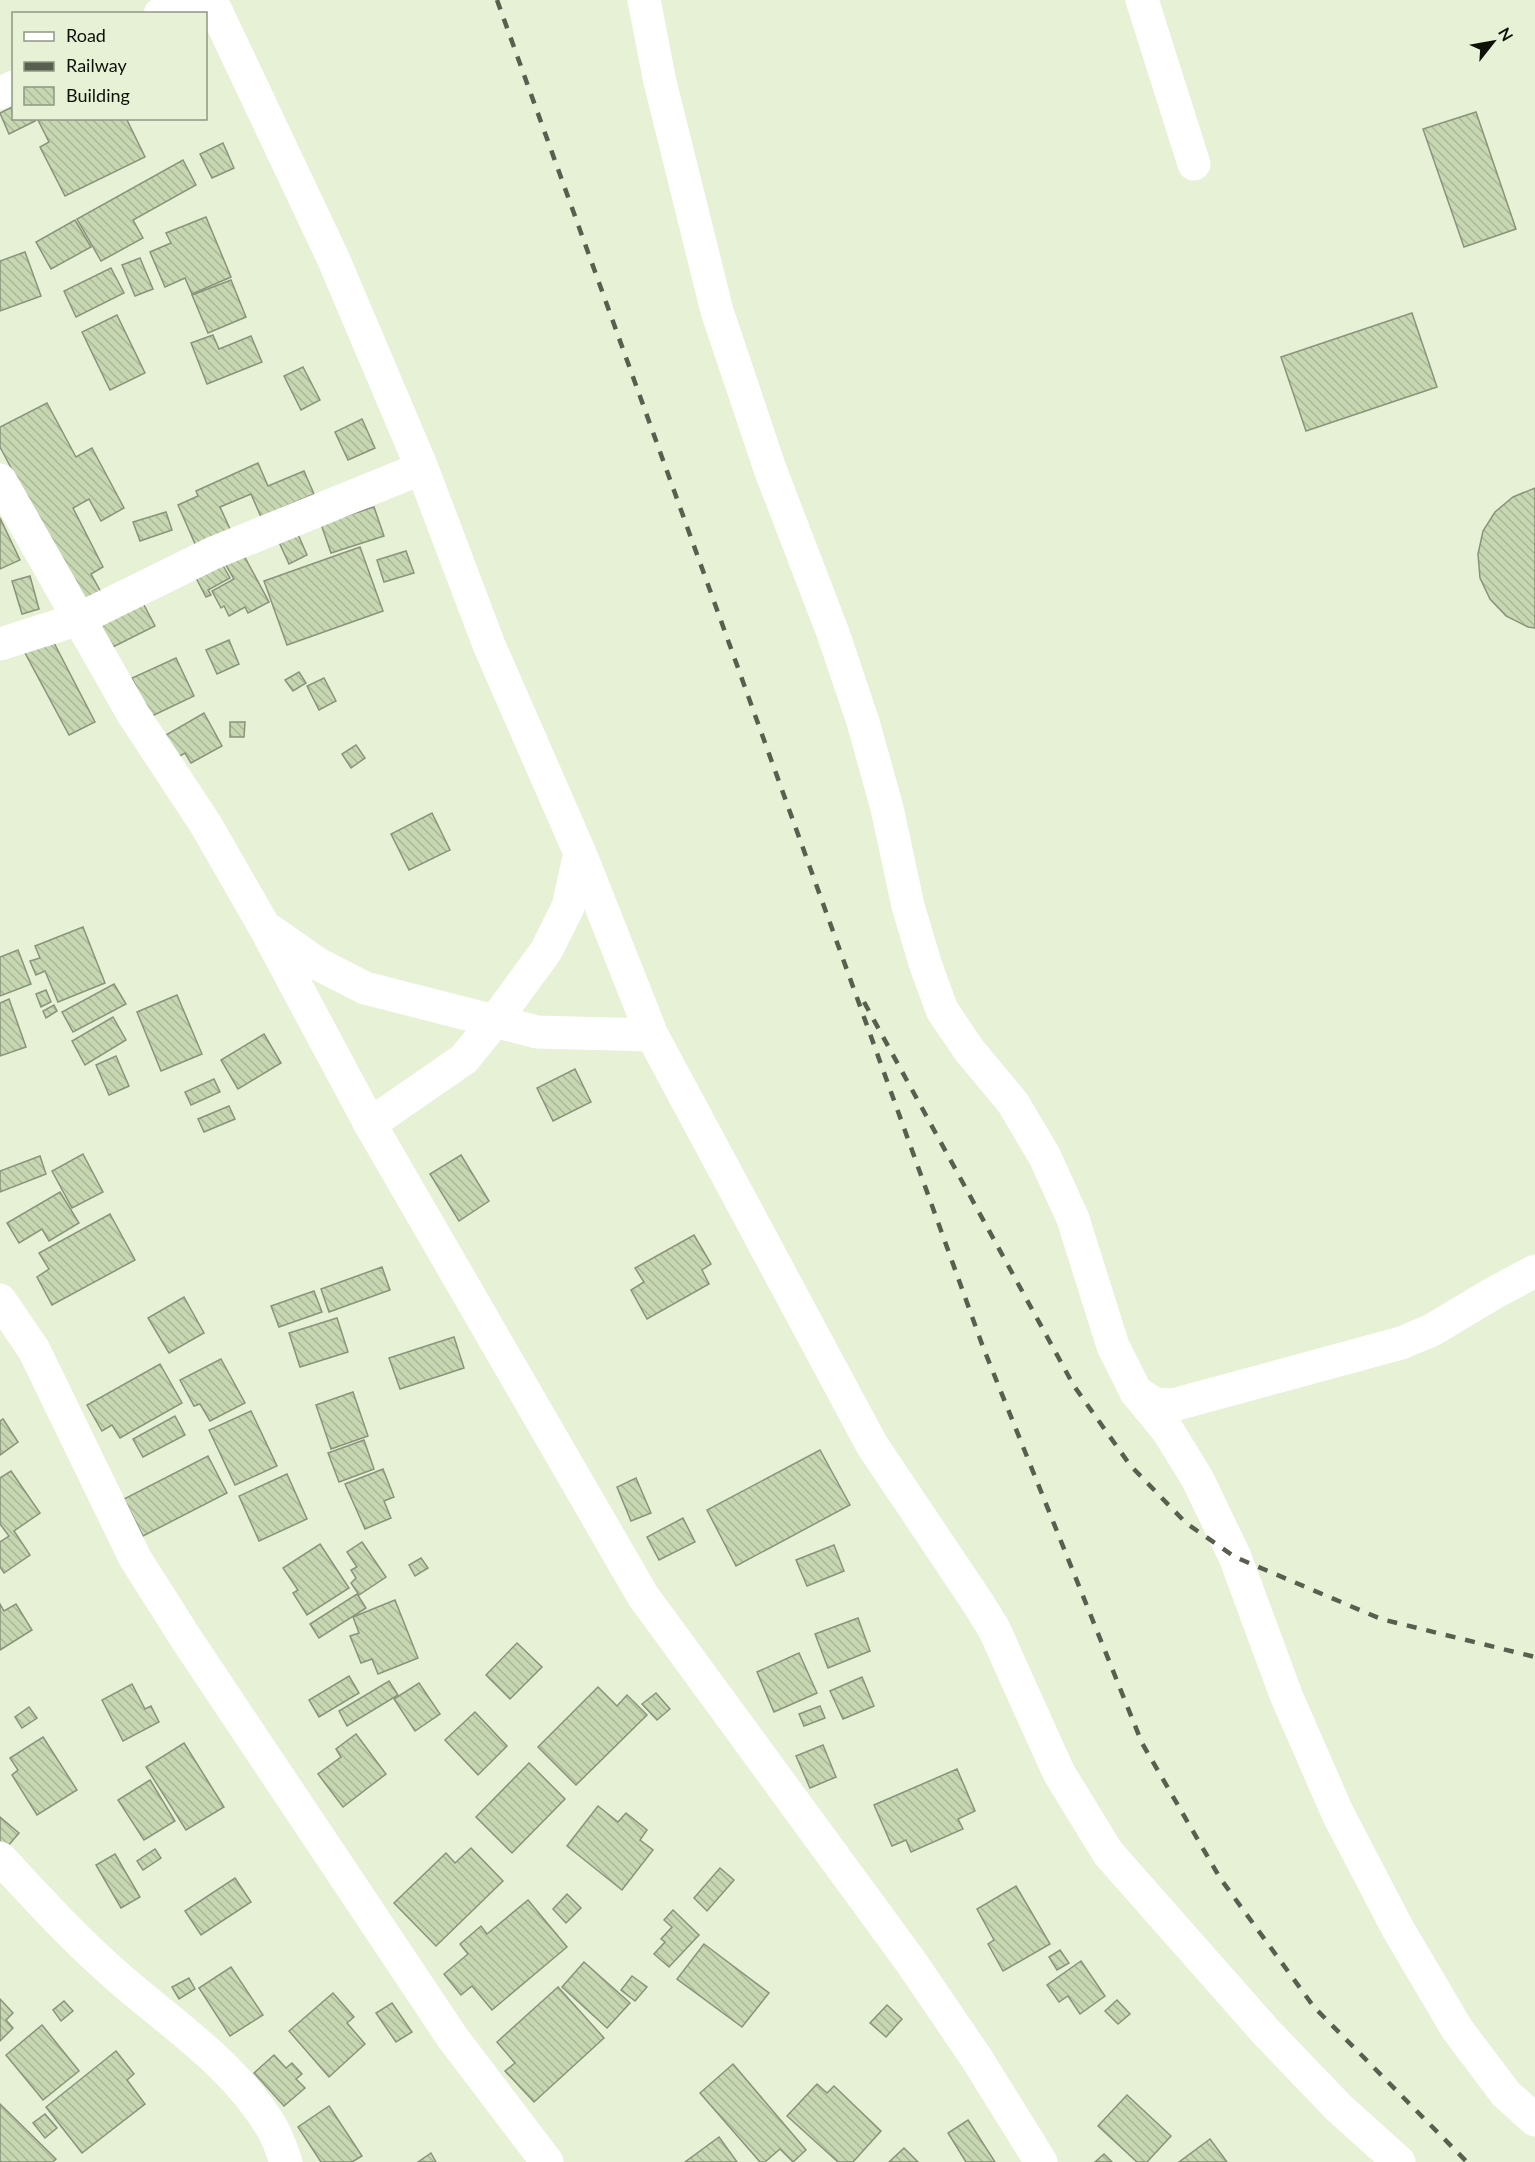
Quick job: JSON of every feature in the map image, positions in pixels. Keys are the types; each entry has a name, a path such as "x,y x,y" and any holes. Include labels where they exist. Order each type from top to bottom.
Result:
{"street":[{"path":"164,12 185,0"},
{"path":"211,0 333,258 422,468 489,645 580,853 652,1035 872,1445 994,1629 1059,1773 1108,1853 1266,2032 1339,2108 1399,2162"},
{"path":"644,0 660,82 717,311 770,469 833,633 863,722 887,808 908,906 942,1010 969,1050 1013,1103 1045,1157 1073,1219 1113,1346 1136,1392 1168,1431 1197,1478 1235,1557 1286,1695 1338,1814 1398,1929 1457,2029 1506,2094 1535,2120"},
{"path":"1143,0 1194,164"},
{"path":"0,644 79,619 213,553 422,468"},
{"path":"0,480 133,714 206,825 264,926 370,1124 642,1596 911,1962 977,2059 1041,2162"},
{"path":"370,1124 464,1059 494,1022 546,951 568,907 580,853"},
{"path":"264,926 318,964 365,988 537,1032 652,1035"},
{"path":"1136,1392 1155,1404 1173,1405 1401,1343 1432,1330 1535,1271"},
{"path":"0,1300 34,1350 135,1558 185,1637 452,2037 547,2162"},
{"path":"0,1858 77,1939 120,1979 213,2056 259,2108 274,2130 286,2162"}],"building":[{"path":"12,107 12,120 35,121 9,134 0,113"},
{"path":"1476,112 1516,229 1464,247 1423,129"},
{"path":"38,120 127,120 145,157 65,196 40,147 49,142"},
{"path":"223,143 234,168 212,178 200,154"},
{"path":"183,160 196,185 133,220 143,238 101,261 77,219"},
{"path":"206,217 231,277 192,294 185,278 165,287 150,252 171,243 166,233"},
{"path":"75,220 91,247 51,269 36,242"},
{"path":"25,252 41,296 0,311 0,261"},
{"path":"140,258 153,289 135,296 122,265"},
{"path":"111,268 124,293 76,317 64,291"},
{"path":"231,280 246,317 208,333 192,295"},
{"path":"1412,313 1437,387 1306,431 1281,357"},
{"path":"117,315 145,373 110,390 82,332"},
{"path":"213,335 219,349 251,336 262,362 207,384 191,343"},
{"path":"303,367 320,400 301,410 284,376"},
{"path":"47,403 76,457 92,448 124,508 101,521 89,499 73,508 103,567 91,574 102,594 83,604 0,447 0,427"},
{"path":"362,419 375,448 348,460 335,432"},
{"path":"258,463 268,486 304,471 314,494 261,517 251,494 220,507 231,531 196,546 178,505 198,496 196,491"},
{"path":"1535,488 1535,628 1506,616 1490,599 1480,578 1478,554 1483,531 1495,512 1513,497"},
{"path":"374,507 384,536 331,553 321,524"},
{"path":"166,512 172,530 140,541 133,522"},
{"path":"0,518 20,560 0,569"},
{"path":"297,532 307,555 289,564 278,540"},
{"path":"360,547 383,611 287,645 264,581"},
{"path":"241,550 269,602 248,613 245,607 229,616 224,606 221,608 212,591 234,579 223,560"},
{"path":"406,551 414,573 384,582 377,560"},
{"path":"220,560 230,578 208,590 211,595 206,597 194,574"},
{"path":"30,576 39,609 22,614 12,581"},
{"path":"143,603 155,626 111,648 100,625"},
{"path":"51,637 95,722 69,735 24,651"},
{"path":"229,640 239,664 217,674 206,650"},
{"path":"176,658 194,696 150,717 132,678"},
{"path":"299,672 306,683 293,691 285,680"},
{"path":"324,678 336,701 319,710 307,686"},
{"path":"204,713 222,746 191,763 185,753 178,757 166,735"},
{"path":"230,722 245,722 244,737 230,737"},
{"path":"356,745 365,758 351,768 342,754"},
{"path":"432,813 450,850 409,870 391,834"},
{"path":"83,927 105,983 58,1002 45,971 36,975 30,961 40,958 35,946"},
{"path":"18,950 31,984 0,996 0,957"},
{"path":"114,984 126,1004 73,1032 62,1012"},
{"path":"46,990 51,1002 41,1007 36,994"},
{"path":"177,995 202,1054 161,1071 137,1012"},
{"path":"9,999 26,1047 0,1056 0,1003"},
{"path":"54,1005 57,1011 46,1018 43,1011"},
{"path":"113,1017 126,1040 85,1065 72,1041"},
{"path":"264,1034 281,1063 238,1089 221,1060"},
{"path":"116,1056 129,1086 109,1095 96,1065"},
{"path":"575,1069 591,1102 553,1121 537,1088"},
{"path":"214,1079 220,1092 191,1105 185,1092"},
{"path":"229,1106 235,1119 204,1132 198,1119"},
{"path":"83,1154 103,1192 72,1208 52,1171"},
{"path":"461,1155 489,1201 459,1221 430,1174"},
{"path":"40,1156 46,1174 0,1192 0,1171"},
{"path":"60,1192 79,1223 49,1241 42,1229 19,1243 7,1223"},
{"path":"110,1214 135,1260 52,1305 37,1277 49,1269 39,1253"},
{"path":"694,1235 711,1264 702,1270 709,1284 647,1319 631,1290 644,1282 635,1268"},
{"path":"382,1267 390,1290 329,1312 321,1289"},
{"path":"314,1291 322,1312 279,1327 271,1306"},
{"path":"184,1297 204,1333 169,1353 148,1318"},
{"path":"337,1318 348,1352 300,1367 289,1333"},
{"path":"454,1337 464,1368 400,1389 389,1358"},
{"path":"221,1359 245,1403 210,1421 200,1404 194,1406 180,1380"},
{"path":"160,1364 182,1403 120,1438 112,1425 102,1431 87,1405"},
{"path":"353,1392 368,1436 331,1449 316,1405"},
{"path":"251,1411 277,1466 235,1485 209,1430"},
{"path":"175,1416 185,1435 143,1457 133,1439"},
{"path":"3,1419 18,1442 0,1455 0,1421"},
{"path":"364,1440 374,1469 339,1482 328,1453"},
{"path":"820,1450 850,1505 736,1566 707,1510"},
{"path":"208,1456 227,1493 143,1536 124,1499"},
{"path":"383,1469 394,1497 384,1501 391,1518 365,1529 345,1484"},
{"path":"11,1471 40,1513 14,1531 30,1555 4,1573 0,1567 0,1542 9,1536 0,1524 0,1478"},
{"path":"287,1474 307,1519 259,1541 239,1496"},
{"path":"636,1478 651,1513 631,1521 617,1487"},
{"path":"683,1518 695,1542 659,1560 647,1537"},
{"path":"362,1542 386,1577 359,1595 351,1583 356,1578 351,1570 357,1567 347,1552"},
{"path":"320,1544 349,1588 307,1615 293,1593 298,1590 283,1568"},
{"path":"834,1545 844,1571 807,1586 796,1560"},
{"path":"421,1558 428,1568 415,1576 409,1565"},
{"path":"357,1594 366,1608 319,1638 310,1624"},
{"path":"395,1600 418,1658 378,1674 372,1659 361,1663 350,1636 359,1633 353,1617"},
{"path":"0,1604 4,1611 16,1604 32,1630 0,1650"},
{"path":"858,1618 870,1651 828,1668 815,1634"},
{"path":"517,1643 542,1667 510,1699 486,1675"},
{"path":"799,1653 817,1693 774,1712 757,1672"},
{"path":"349,1676 359,1693 319,1717 309,1700"},
{"path":"862,1677 874,1706 843,1719 830,1691"},
{"path":"389,1681 398,1695 347,1726 339,1711"},
{"path":"419,1683 440,1714 415,1731 394,1699"},
{"path":"132,1684 145,1709 151,1706 159,1722 123,1741 102,1700"},
{"path":"598,1687 617,1706 627,1695 647,1715 576,1785 538,1747"},
{"path":"656,1693 670,1709 657,1720 642,1704"},
{"path":"820,1706 825,1718 804,1726 799,1714"},
{"path":"29,1707 37,1718 22,1728 15,1717"},
{"path":"475,1712 507,1746 478,1775 445,1740"},
{"path":"356,1734 386,1774 343,1807 318,1774 341,1757 336,1749"},
{"path":"43,1737 77,1790 37,1815 12,1775 18,1770 10,1758"},
{"path":"184,1743 224,1807 186,1830 146,1767"},
{"path":"823,1745 836,1777 810,1788 796,1756"},
{"path":"529,1763 565,1799 512,1853 476,1817"},
{"path":"957,1769 975,1811 958,1819 963,1829 911,1852 906,1840 892,1846 874,1805"},
{"path":"150,1780 175,1821 144,1840 118,1800"},
{"path":"598,1806 618,1822 626,1813 647,1830 640,1840 653,1850 622,1890 567,1846"},
{"path":"0,1817 19,1833 2,1853 0,1851"},
{"path":"471,1848 503,1881 436,1946 394,1903 446,1853 455,1863"},
{"path":"155,1849 161,1858 143,1870 137,1861"},
{"path":"115,1854 140,1897 121,1908 96,1865"},
{"path":"720,1868 734,1880 707,1911 694,1898"},
{"path":"235,1878 251,1902 201,1935 185,1911"},
{"path":"1016,1886 1050,1944 1003,1971 988,1944 994,1940 977,1909"},
{"path":"567,1894 581,1908 566,1923 553,1909"},
{"path":"528,1900 567,1947 492,2010 472,1986 461,1995 444,1974 468,1954 460,1944 481,1926 487,1934"},
{"path":"673,1910 699,1935 669,1967 654,1954 665,1942 661,1939 672,1927 664,1920"},
{"path":"704,1944 769,1993 742,2027 677,1979"},
{"path":"1060,1950 1069,1963 1057,1970 1049,1957"},
{"path":"1081,1961 1105,1996 1080,2014 1068,1996 1059,2002 1047,1985"},
{"path":"584,1962 630,2003 607,2028 562,1987"},
{"path":"231,1967 263,2015 230,2036 199,1988"},
{"path":"632,1976 647,1987 635,2001 621,1990"},
{"path":"189,1978 195,1989 179,1999 172,1987"},
{"path":"558,1987 604,2038 534,2102 505,2071 515,2063 497,2042"},
{"path":"333,1993 354,2017 347,2023 365,2044 329,2077 289,2031"},
{"path":"0,1999 13,2013 6,2020 13,2028 0,2041"},
{"path":"1117,2000 1130,2014 1118,2024 1105,2011"},
{"path":"64,2001 73,2011 61,2021 53,2010"},
{"path":"392,2003 412,2032 396,2042 376,2013"},
{"path":"887,2005 902,2019 886,2037 870,2023"},
{"path":"42,2025 79,2071 43,2100 6,2055"},
{"path":"116,2051 134,2074 127,2080 145,2104 82,2153 46,2107"},
{"path":"274,2055 286,2068 292,2063 302,2074 296,2079 305,2088 284,2106 254,2073"},
{"path":"733,2064 806,2150 793,2162 780,2149 765,2162 760,2162 700,2093"},
{"path":"817,2084 827,2093 834,2086 881,2131 853,2162 838,2162 787,2116"},
{"path":"1127,2095 1171,2136 1147,2162 1137,2162 1098,2126"},
{"path":"0,2104 56,2159 53,2162 0,2162"},
{"path":"329,2106 362,2156 352,2162 321,2162 298,2127"},
{"path":"45,2114 57,2128 45,2138 33,2123"},
{"path":"968,2120 995,2162 966,2162 948,2133"},
{"path":"719,2137 737,2162 685,2162"},
{"path":"1210,2139 1227,2162 1179,2162"},
{"path":"904,2148 918,2162 889,2162"},
{"path":"431,2153 436,2162 418,2162"},
{"path":"1104,2154 1112,2162 1095,2162"}],"railway":[{"path":"497,0 983,1347 1142,1743 1220,1878 1314,2007 1467,2162"},
{"path":"864,1002 1074,1386 1130,1465 1186,1523 1235,1557 1381,1619 1535,1657"}]}
